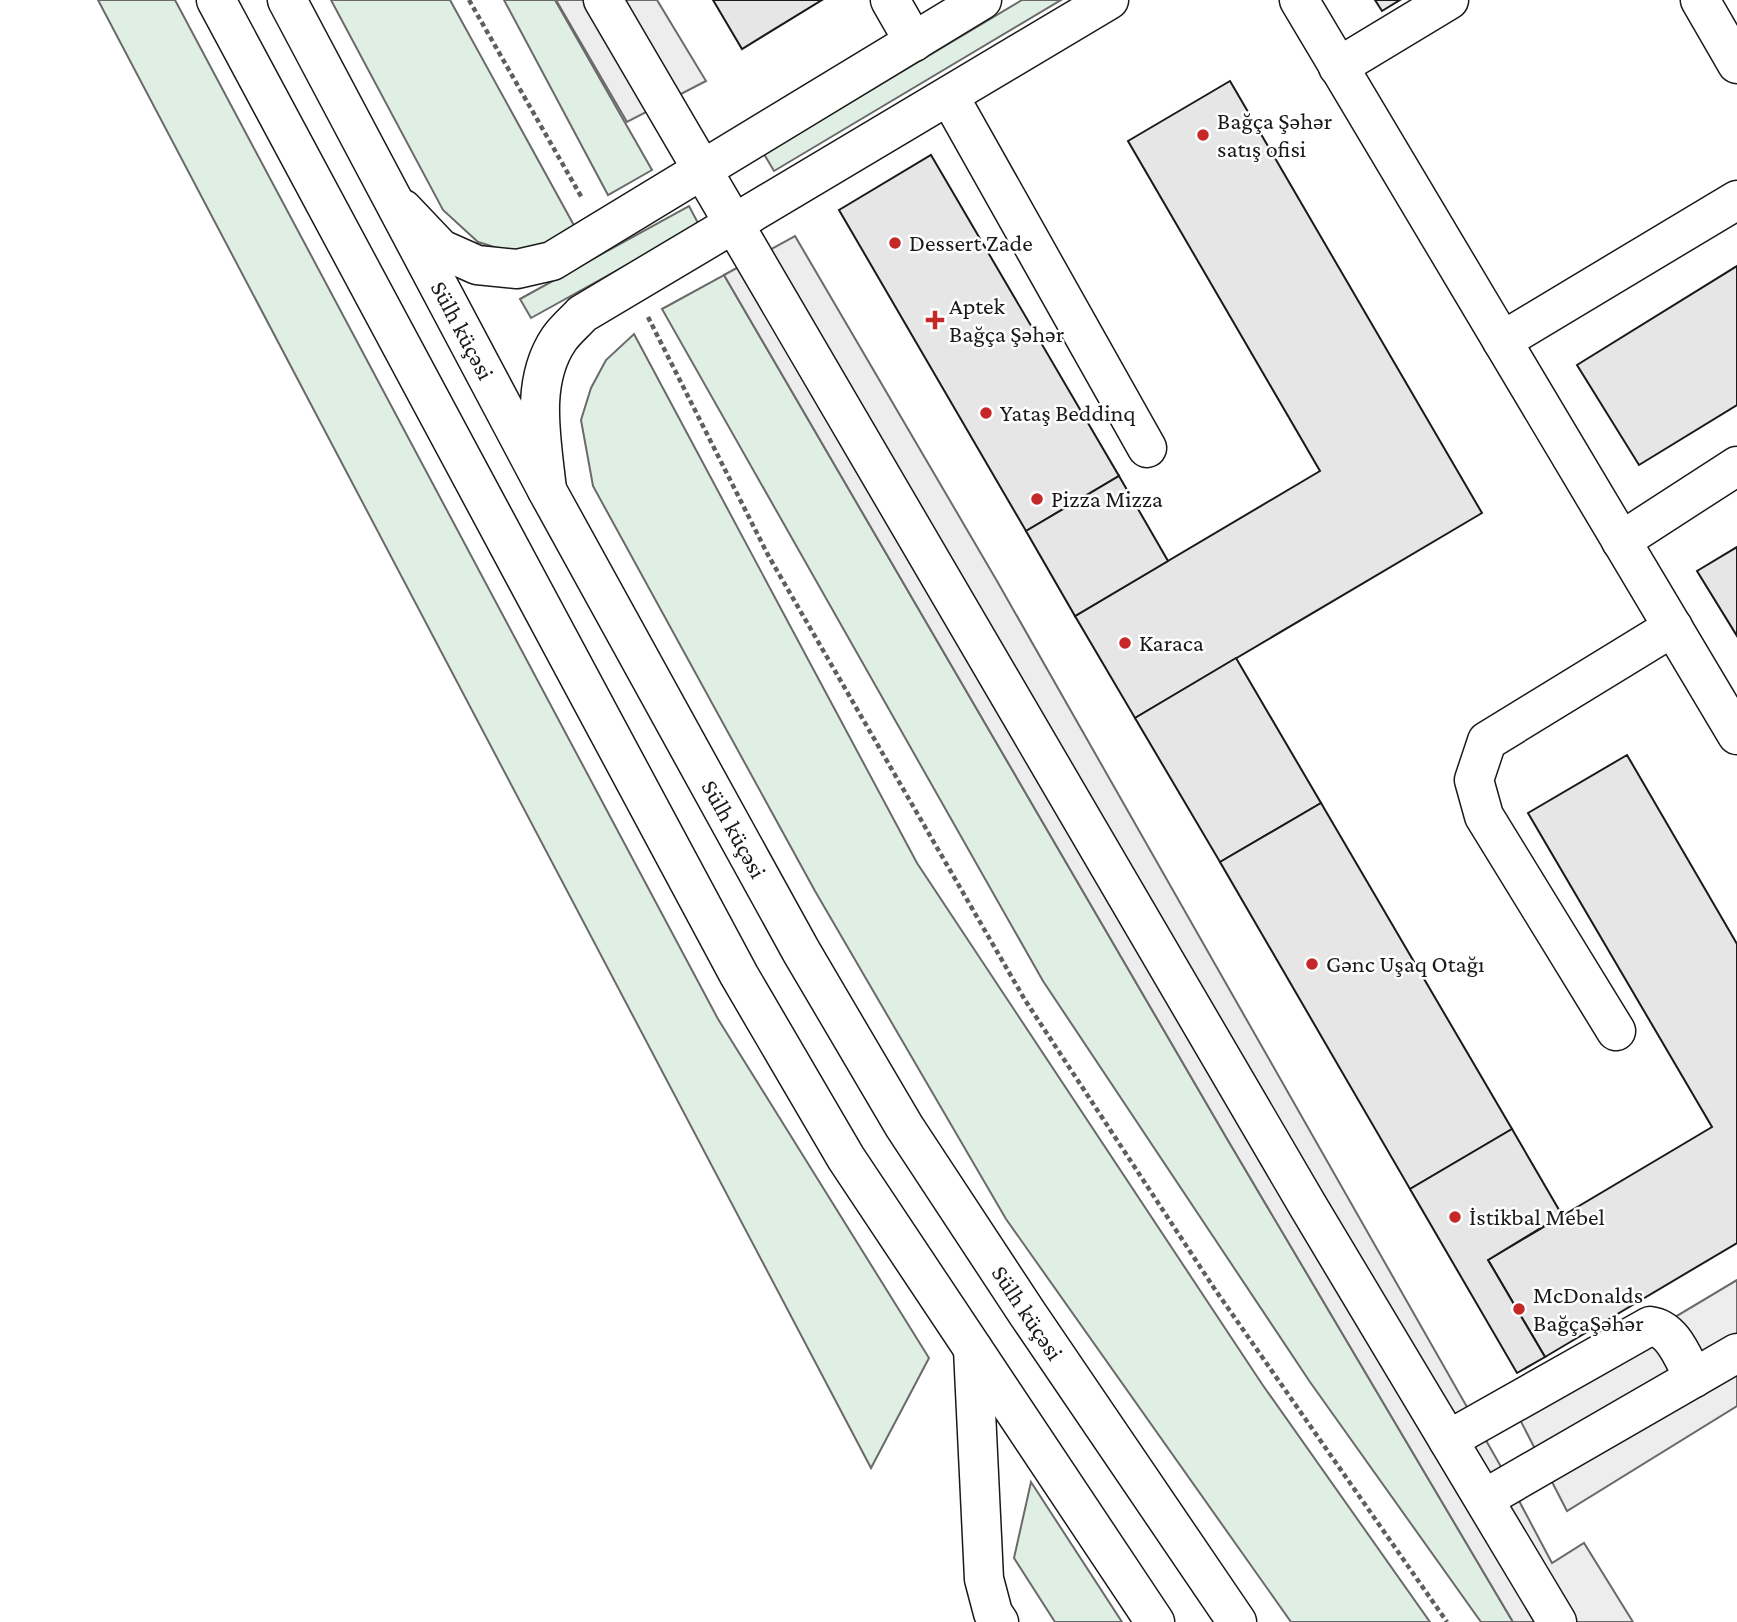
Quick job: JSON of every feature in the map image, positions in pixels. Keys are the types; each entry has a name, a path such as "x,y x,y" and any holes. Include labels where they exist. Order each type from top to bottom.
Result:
{"main road":[{"path":"216,0 738,975 846,1158 1155,1622"},
{"name":"Sülh küçəsi","path":"287,0 548,492 801,951 904,1126 1027,1313 1237,1622"},
{"path":"603,0 1301,1194 1557,1622"},
{"path":"890,0 914,42"},
{"path":"392,198 442,249 477,265 517,269 552,261 982,0"},
{"path":"548,492 540,420 543,373 559,339 582,314 1109,0"},
{"path":"1299,0 1620,541 1733,721"},
{"path":"1338,67 1449,0"},
{"path":"1700,0 1737,64"},
{"path":"949,96 1147,448"},
{"path":"1502,341 1737,200"},
{"path":"1620,541 1737,466"},
{"path":"1616,1031 1484,816 1474,780 1487,741 1673,628"},
{"path":"1448,1440 1650,1326 1657,1327 1670,1336 1694,1378"},
{"path":"973,1349 984,1579 992,1619"},
{"path":"1484,1499 1737,1353"}],"path":[{"path":"469,0 586,205"},
{"path":"647,314 768,555 1025,1000 1214,1288 1447,1622"}],"green space":[{"path":"98,0 175,0 718,1019 929,1358 871,1468"},
{"path":"331,0 450,0 576,229 549,250 514,253 478,242 443,210"},
{"path":"504,0 555,0 652,170 608,195"},
{"path":"1022,0 1061,0 774,171 764,154"},
{"path":"689,206 699,225 531,318 520,299"},
{"path":"724,275 1226,1137 1513,1622 1481,1622 1310,1382 1043,981 662,309"},
{"path":"634,334 917,863 1262,1384 1430,1622 1291,1622 1006,1219 815,891 593,486 581,420 591,388 606,360"},
{"path":"1031,1482 1122,1622 1055,1622 1014,1558"}],"shaded area":[{"path":"556,0 657,0 706,81 627,122"},
{"path":"795,236 997,581 1500,1465 1552,1563 1584,1543 1633,1622 1513,1622 1226,1137 724,275"},
{"path":"1737,1280 1737,1406 1567,1511 1516,1412"}],"building":[{"path":"713,0 822,0 742,49"},
{"path":"1375,0 1400,0 1382,11"},
{"path":"1230,81 1482,513 1135,718 1075,616 1320,471 1128,141"},
{"path":"931,155 1119,476 1026,531 839,210"},
{"path":"1737,266 1737,405 1639,465 1577,365"},
{"path":"1119,476 1168,561 1075,616 1026,531"},
{"path":"1737,547 1737,636 1697,571"},
{"path":"1236,658 1321,803 1220,862 1135,718"},
{"path":"1627,755 1737,944 1737,1243 1545,1357 1488,1260 1712,1127 1528,813"},
{"path":"1321,803 1512,1129 1410,1189 1220,862"},
{"path":"1512,1129 1562,1215 1488,1260 1545,1357 1517,1373 1410,1189"}],"place":[{"name":"Bağça Şəhər satış ofisi","path":"1203,135"},
{"name":"Dessert Zade","path":"895,243"},
{"name":"Aptek Bağça Şəhər","path":"935,320"},
{"name":"Yataş Beddinq","path":"986,413"},
{"name":"Pizza Mizza","path":"1037,499"},
{"name":"Karaca","path":"1125,643"},
{"name":"Gənc Uşaq Otağı","path":"1312,964"},
{"name":"İstikbal Mebel","path":"1455,1217"},
{"name":"McDonalds BağçaŞəhər","path":"1519,1309"}]}
